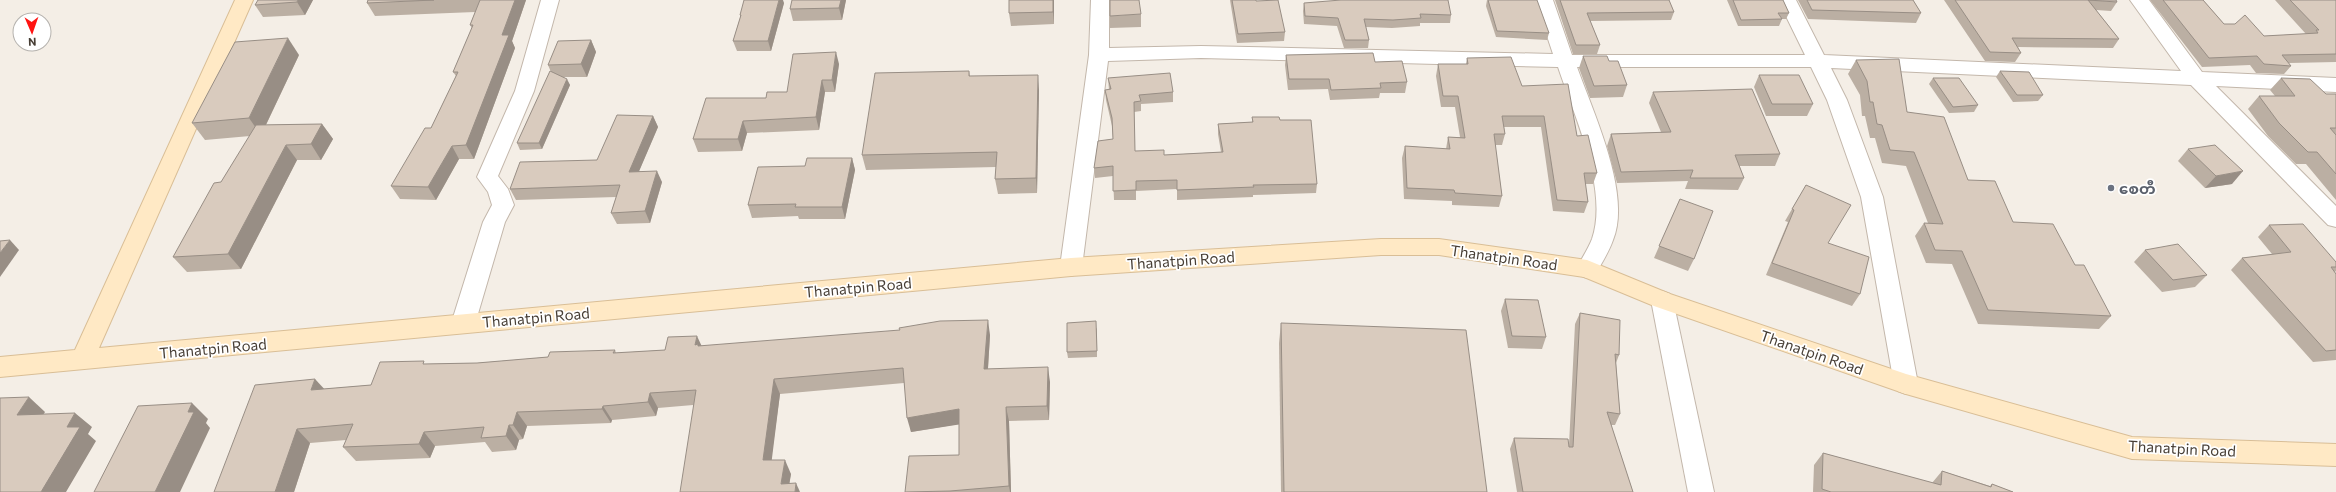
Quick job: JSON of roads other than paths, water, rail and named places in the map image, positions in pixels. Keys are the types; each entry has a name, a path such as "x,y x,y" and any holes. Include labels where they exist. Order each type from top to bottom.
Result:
{"main road":[{"path":"82,360 244,0"},
{"name":"Thanatpin Road","path":"0,368 1071,267 1381,247 1425,247 1587,269 1662,300 1906,384 2132,448 2336,455"}],"street":[{"path":"463,324 494,222 503,205 497,189 487,177 491,163 512,124 528,84 550,0"},
{"path":"1071,267 1100,55 1100,0"},
{"path":"1544,0 1601,165 1608,202 1604,239 1587,269"},
{"path":"1787,0 1837,100 1872,197 1906,384"},
{"path":"2139,0 2195,77 2336,219"},
{"path":"1100,55 1201,52 1564,61 1818,61 2195,77 2336,85"},
{"path":"1662,300 1701,492"}],"place":[{"name":"စေတီ","path":"2111,188"}]}
